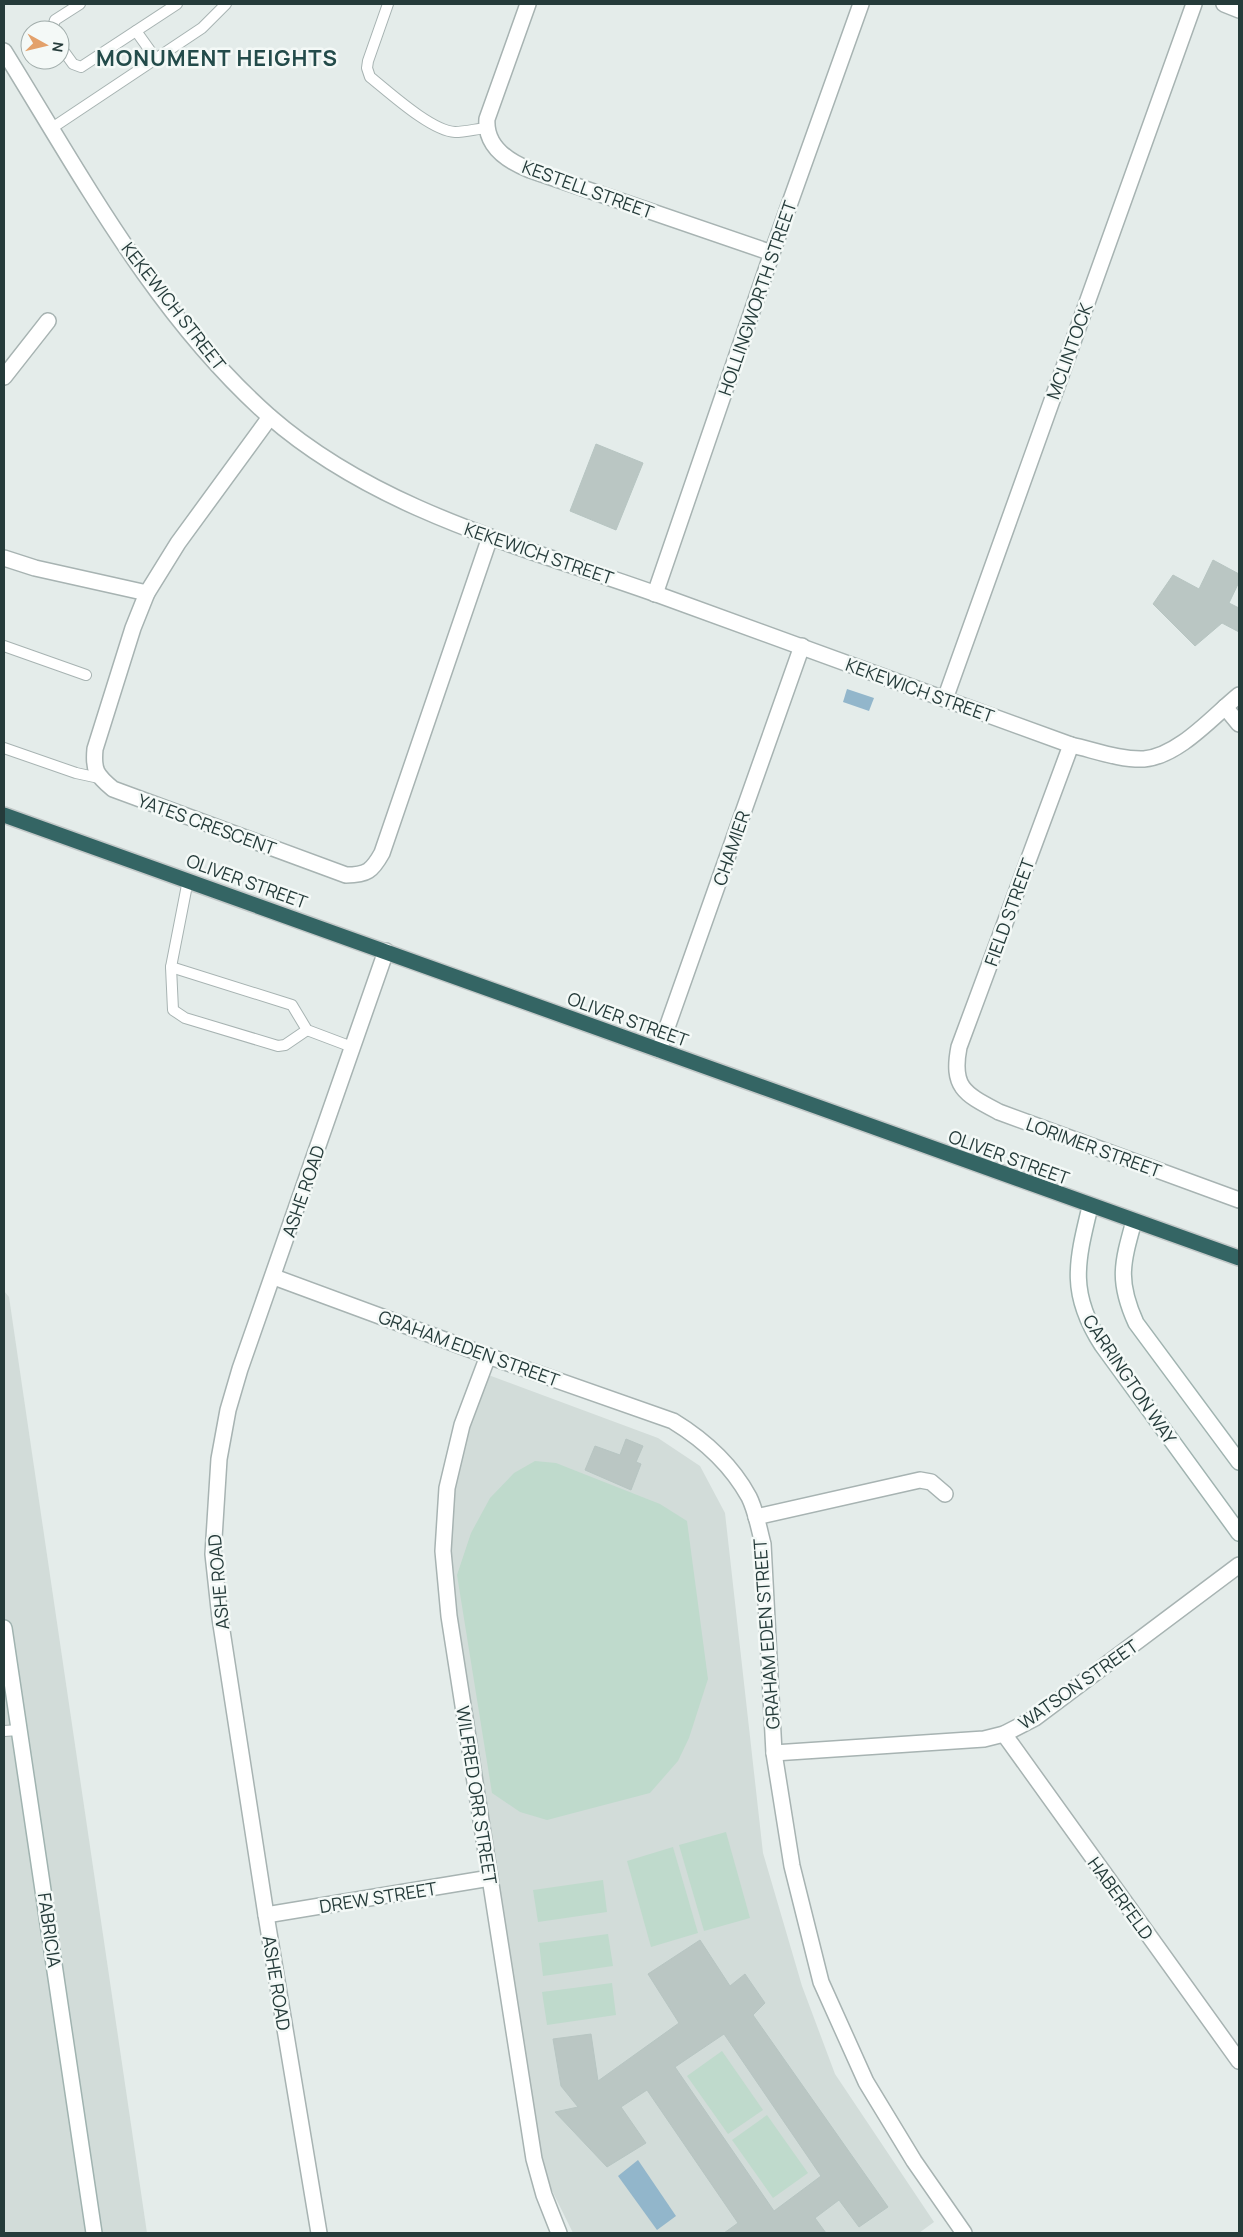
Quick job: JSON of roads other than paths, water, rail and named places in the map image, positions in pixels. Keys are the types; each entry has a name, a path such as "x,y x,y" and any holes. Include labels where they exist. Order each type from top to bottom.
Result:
{"highway":[{"name":"OLIVER STREET","path":"4,815 386,951 1090,1207 1239,1258"}],"street":[{"path":"486,128 490,106 528,4"},
{"name":"HOLLINGWORTH STREET","path":"656,594 772,253 861,4"},
{"name":"MCLINTOCK","path":"945,699 1194,4"},
{"path":"1224,4 1239,10"},
{"name":"KEKEWICH STREET","path":"4,51 131,254 199,344 270,417 320,454 356,477 417,508 490,537 802,646 1072,745 1128,758 1145,759 1166,753 1181,744 1239,695"},
{"name":"KESTELL STREET","path":"486,128 488,137 493,145 502,154 521,166 772,253"},
{"path":"4,377 48,322"},
{"path":"99,778 93,764 99,733 133,628 147,594 178,542 270,417"},
{"name":"YATES CRESCENT","path":"99,778 113,789 346,875 361,875 374,867 382,853 490,537"},
{"path":"4,558 35,568 147,594"},
{"name":"CHAMIER","path":"659,1050 802,646"},
{"path":"1225,707 1239,724"},
{"name":"FIELD STREET","path":"958,1080 956,1063 959,1047 1072,745"},
{"name":"ASHE ROAD","path":"318,2233 220,1618 213,1554 219,1459 228,1410 240,1369 386,951"},
{"name":"LORIMER STREET","path":"958,1080 965,1092 999,1112 1239,1200"},
{"name":"CARRINGTON WAY","path":"1090,1207 1081,1251 1078,1280 1079,1298 1083,1312 1102,1345 1239,1533"},
{"name":"CARRINGTON WAY","path":"1134,1221 1122,1274 1125,1300 1136,1323 1239,1462"},
{"name":"GRAHAM EDEN STREET","path":"274,1276 488,1356 673,1421 699,1438 725,1463 748,1496 763,1544 774,1753 792,1866 822,1982 866,2082 914,2161 964,2233"},
{"name":"WILFRED ORR STREET","path":"488,1356 462,1425 447,1488 443,1551 449,1616 534,2159 544,2195 559,2233"},
{"path":"756,1517 920,1480 931,1482 945,1494"},
{"name":"WATSON STREET","path":"774,1753 984,1739 1004,1734 1035,1718 1239,1565"},
{"name":"FABRICIA","path":"4,1628 94,2233"},
{"name":"HABERFELD","path":"1004,1734 1239,2061"},
{"name":"DREW STREET","path":"266,1915 490,1878"}],"lane":[{"path":"55,20 80,4"},
{"path":"70,61 78,67 177,4"},
{"path":"52,128 202,28 226,4"},
{"path":"388,4 368,61 367,68 370,77 425,120 447,130 454,132 486,128"},
{"path":"136,31 156,60"},
{"path":"4,646 86,675"},
{"path":"4,748 76,773 99,778"},
{"path":"188,880 171,967 173,1010 178,1015 278,1046 285,1045 307,1030"},
{"path":"171,967 292,1005 307,1030 352,1047"},
{"path":"4,1731 19,1730"}],"water":[{"path":"847,689 874,698 869,711 843,702"},
{"path":"638,2160 676,2216 657,2230 618,2176"}],"district":[{"name":"MONUMENT HEIGHTS","path":"217,58"}]}
